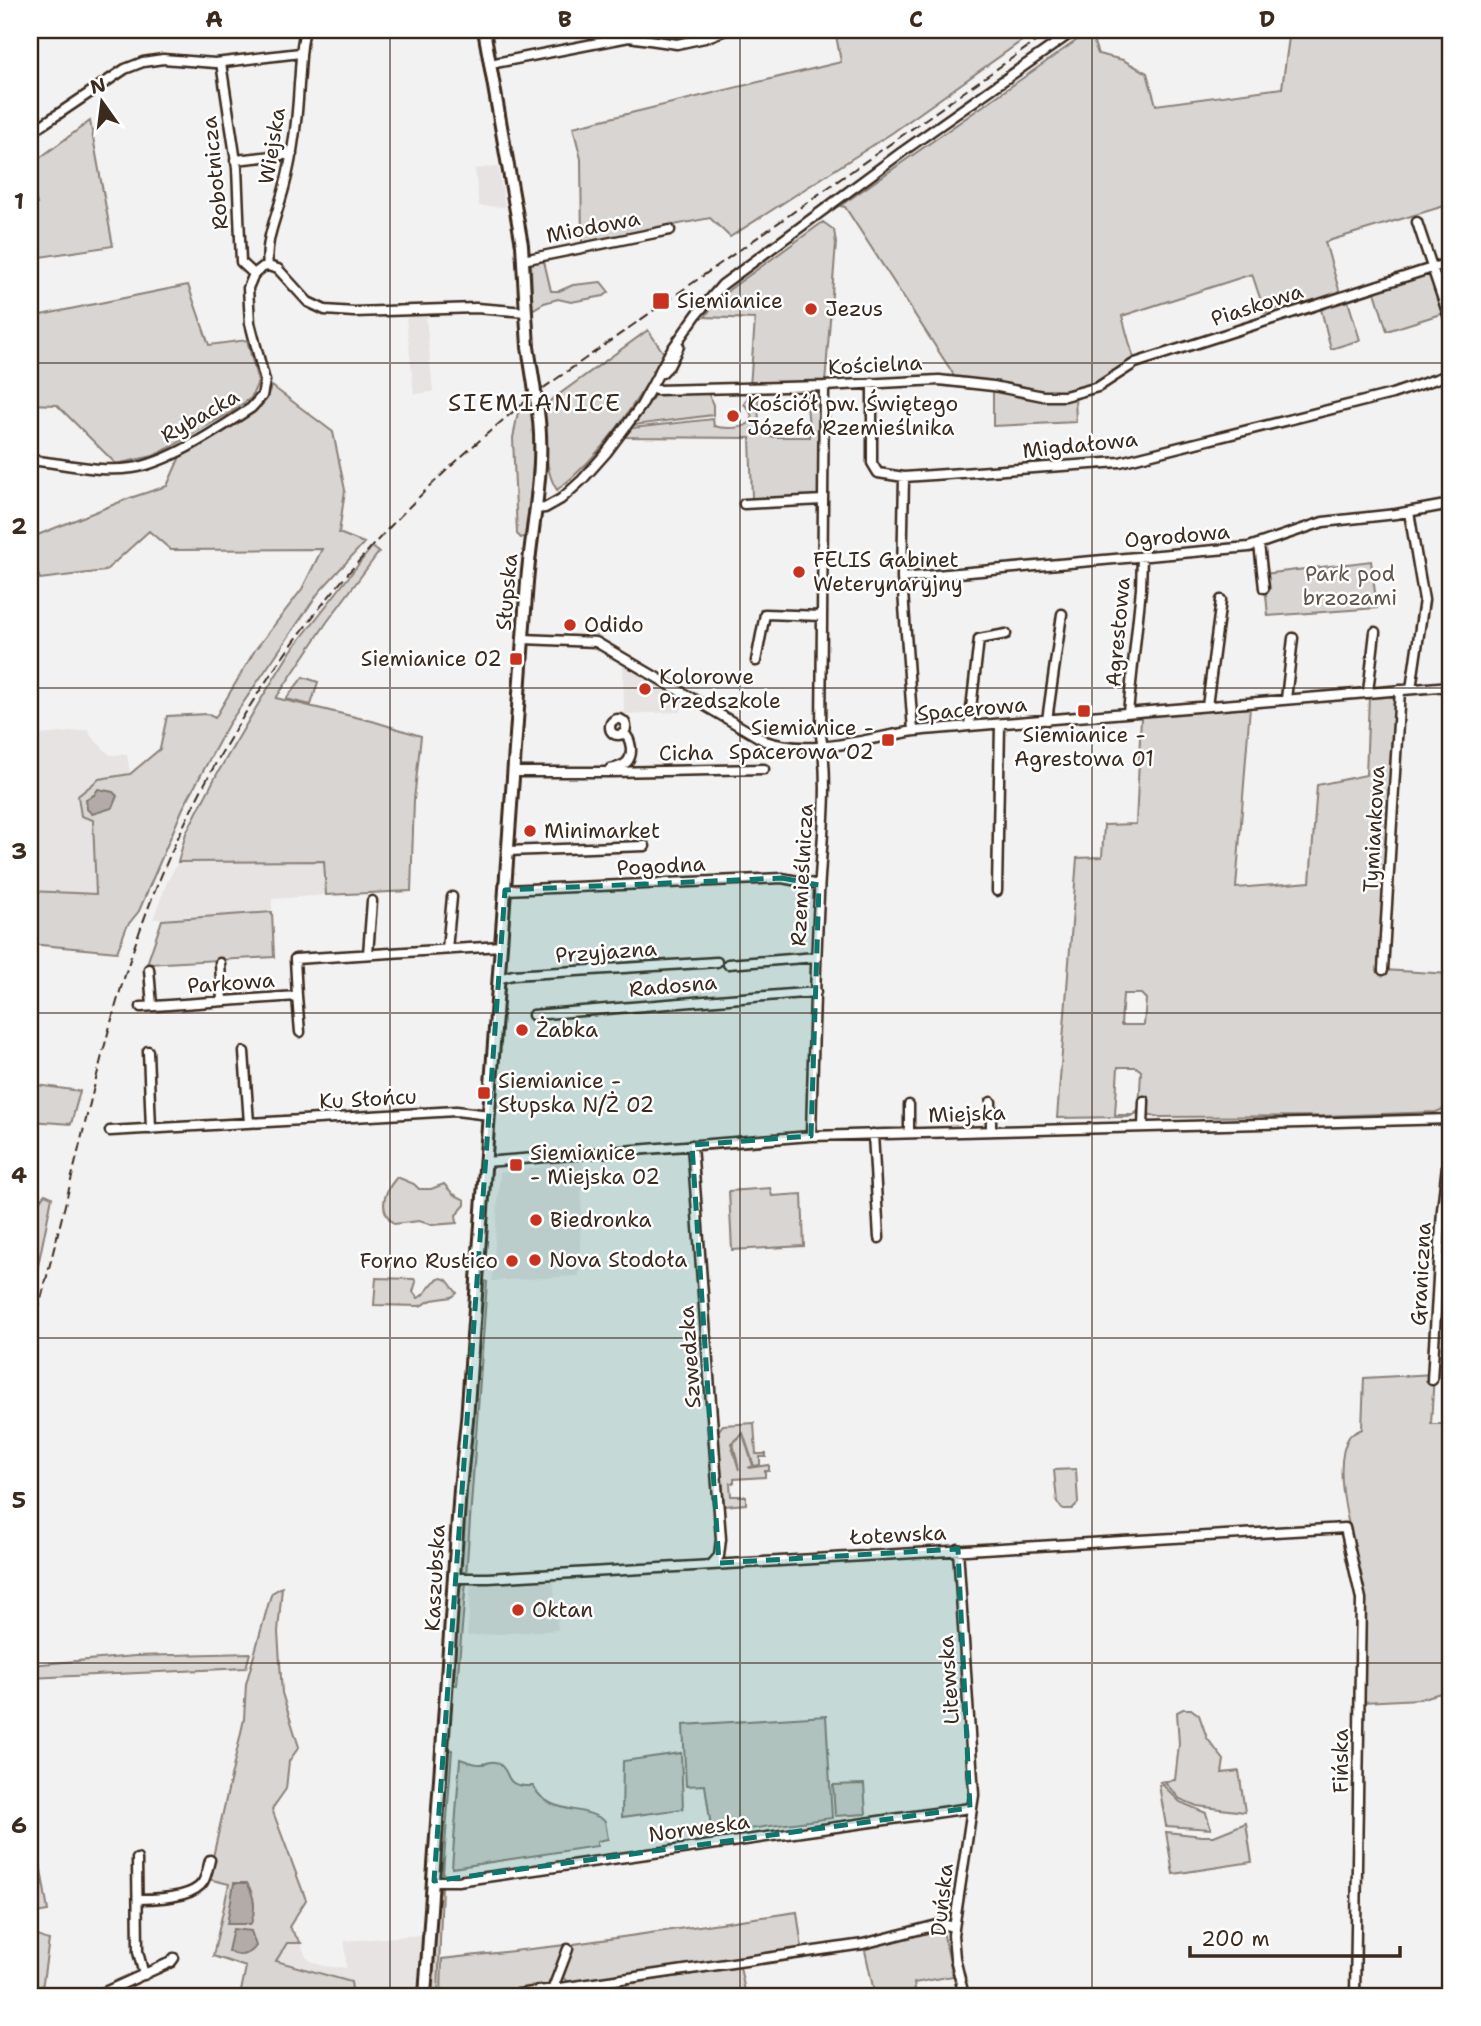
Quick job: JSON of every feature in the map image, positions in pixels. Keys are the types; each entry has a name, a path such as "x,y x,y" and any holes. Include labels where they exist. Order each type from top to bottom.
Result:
{"main road":[{"name":"Słupska","path":"484,30 523,260 528,347 542,453 523,639 485,1162"},
{"name":"Kaszubska","path":"425,1996 485,1162"}],"street":[{"name":"Wiejska","path":"268,265 268,245 292,153 300,53 305,30"},
{"path":"490,64 629,37 677,44 726,30"},
{"path":"535,509 550,506 582,480 621,435 658,377 663,362 708,299 742,269 1075,30"},
{"path":"30,133 133,65 176,58 221,63 300,53"},
{"name":"Robotnicza","path":"221,63 235,160 241,262 254,275"},
{"path":"235,160 292,153"},
{"path":"1417,222 1451,324"},
{"name":"Miodowa","path":"523,260 670,230"},
{"name":"Piaskowa","path":"1098,387 1135,363 1451,262"},
{"path":"254,275 268,265 278,269 308,302 325,310 354,313 476,309 526,312"},
{"name":"Rybacka","path":"30,460 107,468 144,466 168,456 251,408 258,401 265,386 248,309 248,288 254,275"},
{"name":"Migdałowa","path":"872,383 872,463 878,472 904,477 1120,462 1392,394 1451,374"},
{"name":"Kościelna","path":"651,388 824,386 955,380 1043,396 1065,396 1098,387"},
{"name":"Rzemieślnicza","path":"811,1136 823,746 824,386"},
{"path":"904,477 902,578 913,732"},
{"path":"744,504 823,500"},
{"name":"Ogrodowa","path":"902,578 1249,548 1323,522 1451,504"},
{"path":"1409,512 1424,600 1410,689"},
{"path":"1259,544 1265,588"},
{"name":"Agrestowa","path":"1128,712 1142,556"},
{"path":"1207,706 1222,600"},
{"path":"756,661 765,614 822,616"},
{"path":"1047,720 1062,614"},
{"path":"1368,692 1375,632"},
{"path":"969,726 979,639 1006,634"},
{"path":"1286,699 1293,638"},
{"name":"Spacerowa","path":"523,639 596,642 765,741 779,746 823,746 969,726 1451,686"},
{"name":"Tymiankowa","path":"1383,970 1399,690"},
{"path":"997,891 1000,724"},
{"name":"Cicha","path":"610,772 610,769 624,764 629,758 630,741 624,733"},
{"name":"Cicha","path":"513,772 764,769"},
{"path":"508,851 645,846"},
{"name":"Pogodna","path":"505,890 782,878 819,885"},
{"path":"447,949 452,897"},
{"path":"369,954 372,901"},
{"name":"Parkowa","path":"141,1007 298,996 295,959 500,946"},
{"path":"729,964 816,957"},
{"name":"Przyjazna","path":"498,979 513,975 717,962"},
{"path":"220,963 222,1001"},
{"path":"149,969 152,1006"},
{"name":"Radosna","path":"533,1015 816,992"},
{"path":"298,996 300,1032"},
{"path":"148,1051 151,1129"},
{"path":"244,1052 249,1123"},
{"path":"1143,1127 1144,1101"},
{"path":"991,1102 991,1131"},
{"path":"909,1105 909,1133"},
{"name":"Ku Słońcu","path":"110,1131 456,1111 489,1115"},
{"name":"Miejska","path":"485,1162 811,1136 1451,1119"},
{"name":"Graniczna","path":"1432,1380 1442,1210 1451,1130"},
{"path":"873,1134 879,1238"},
{"name":"Szwedzka","path":"692,1145 722,1539 719,1556 712,1564"},
{"name":"Łotewska","path":"454,1578 1345,1528"},
{"name":"Fińska","path":"1345,1528 1361,1599 1355,1996"},
{"name":"Litewska","path":"958,1549 974,1795 970,1808"},
{"name":"Norweska","path":"433,1881 458,1881 970,1808"},
{"name":"Duńska","path":"964,1996 955,1958 954,1927 970,1808"},
{"path":"137,1859 138,1952 144,1975"},
{"path":"139,1899 172,1897 199,1887 205,1878 210,1860"},
{"path":"505,1996 551,1992 863,1944 941,1924 954,1927"},
{"path":"551,1992 568,1949"},
{"path":"96,1996 171,1962 174,1958"}],"highlighted area":[{"path":"782,878 819,885 811,1136 692,1145 719,1563 958,1549 970,1808 434,1881 505,890"}],"shaded area":[{"path":"498,166 505,207 479,206 475,169"},
{"path":"426,316 433,392 414,394 406,318"},
{"name":"Kolorowe Przedszkole","path":"623,663 693,704 691,707 685,703 680,712 624,714"},
{"path":"89,730 90,735 110,755 127,754 130,774 99,779 93,819 96,895 30,891 30,736"},
{"path":"98,789 113,792 117,796 112,808 92,814 87,809 86,799"},
{"path":"324,861 326,895 272,899 272,912 153,919 178,862"},
{"path":"583,1159 579,1276 492,1281 500,1172"},
{"path":"553,1578 558,1630 467,1636 471,1583"},
{"path":"234,1883 247,1883 250,1888 254,1903 251,1924 227,1924"},
{"path":"233,1929 251,1931 256,1946 250,1952 236,1954 228,1951"},
{"path":"421,1935 418,1996 353,1996 351,1982 276,1962 287,1942 301,1943 306,1957 311,1961 323,1966 346,1968 345,1941"}],"green space":[{"path":"835,30 1037,30 892,133 730,237 710,218 582,243 581,159 573,127 841,62"},
{"path":"1290,30 1451,30 1451,204 1325,242 1340,293 1434,265 1450,311 1387,331 1375,292 1348,301 1360,340 1331,349 1321,309 1296,317 1291,303 1265,313 1252,274 1122,316 1135,363 1114,378 1075,395 1076,422 993,426 993,386 955,380 845,207 840,206 1090,31 1098,54 1123,60 1147,73 1156,105 1282,88"},
{"path":"90,121 113,246 33,258 31,317 188,285 209,345 247,340 258,382 251,398 169,448 153,456 116,464 57,405 30,404 30,206 37,204 30,179 30,165"},
{"path":"823,222 834,230 836,243 825,384 750,387 755,319 705,317 730,289"},
{"path":"543,257 551,291 601,282 609,292 604,296 571,302 558,299 532,310 531,260"},
{"path":"648,330 665,355 604,445 557,490 547,460 543,406"},
{"path":"272,386 333,432 345,490 339,533 364,543 319,592 228,725 183,808 139,911 127,926 117,952 30,944 30,891 96,894 93,820 81,816 78,796 99,779 130,774 160,749 167,716 207,714 215,718 255,650 302,589 322,549 171,550 149,531 105,571 40,579 30,553 30,538 167,486 182,452 261,406"},
{"path":"707,390 713,405 713,415 634,425 656,393"},
{"path":"822,394 821,497 752,498 750,438 625,437 632,428 713,419 714,426 744,426 752,418 744,404 748,397 758,397 759,427 766,427 767,437 810,437 806,395"},
{"path":"531,403 533,469 525,536 521,538 517,534 513,438 518,412"},
{"path":"372,547 379,552 327,622 276,698 421,736 414,800 411,891 326,895 324,861 178,862 186,833 260,701 291,651"},
{"name":"Park pod brzozami","path":"1371,561 1377,608 1268,616 1264,574"},
{"path":"303,677 318,682 311,705 286,699"},
{"path":"1399,694 1383,970 1451,974 1451,1106 1436,1112 1326,1116 1159,1117 1140,1112 1133,1115 1128,1117 1057,1118 1077,858 1102,857 1104,825 1136,824 1141,717 1250,706 1236,888 1310,882 1317,785 1366,775 1369,696","holes":["1123,994 1141,994 1146,999 1144,1025 1121,1025","1118,1067 1136,1067 1141,1071 1139,1110 1133,1115 1115,1115"]},
{"path":"272,912 274,957 147,964 162,920"},
{"path":"30,1084 80,1091 71,1124 30,1121"},
{"path":"397,1177 419,1189 431,1189 444,1184 453,1194 465,1200 465,1205 456,1215 457,1223 432,1225 419,1221 394,1224 385,1212 384,1200"},
{"path":"770,1188 772,1196 802,1194 804,1246 732,1250 729,1191"},
{"path":"45,1194 52,1197 30,1305 32,1230 39,1203"},
{"path":"376,1278 414,1279 416,1282 413,1292 418,1298 435,1281 442,1278 447,1280 457,1293 452,1297 432,1300 420,1306 374,1305"},
{"path":"482,1280 487,1282 466,1576 461,1573 459,1567"},
{"path":"1434,1374 1431,1424 1451,1424 1451,1690 1420,1699 1363,1702 1365,1599 1343,1492 1344,1451 1350,1435 1362,1429 1364,1378"},
{"path":"754,1423 756,1454 766,1454 766,1457 760,1457 760,1465 754,1466 743,1433 731,1443 739,1470 733,1443 743,1434 753,1466 748,1468 769,1465 769,1471 765,1471 765,1477 734,1479 734,1483 730,1483 731,1496 746,1496 746,1504 724,1506 718,1431 723,1425"},
{"path":"1076,1469 1078,1503 1072,1509 1062,1509 1057,1502 1054,1470"},
{"path":"466,1581 457,1685 454,1685 452,1682 458,1588"},
{"path":"282,1587 278,1632 282,1693 299,1747 289,1761 286,1789 272,1809 306,1900 289,1927 301,1943 287,1943 276,1961 351,1982 353,1996 240,1996 246,1967 213,1956 229,1884 208,1879 244,1719 246,1684 270,1598 272,1593"},
{"path":"250,1653 246,1668 30,1678 30,1665 135,1656"},
{"path":"1191,1709 1199,1715 1207,1738 1224,1760 1222,1773 1239,1771 1245,1812 1197,1806 1180,1799 1166,1784 1159,1782 1175,1780 1179,1744 1177,1712"},
{"path":"826,1716 832,1818 689,1837 689,1830 711,1827 705,1785 686,1786 683,1725"},
{"path":"448,1750 452,1750 443,1874 440,1843"},
{"path":"681,1753 683,1809 622,1817 623,1761"},
{"path":"460,1759 479,1764 496,1762 503,1767 512,1782 533,1786 548,1802 596,1816 605,1821 608,1839 597,1841 597,1846 452,1868"},
{"path":"864,1784 866,1814 835,1816 833,1785"},
{"path":"1159,1785 1163,1785 1180,1802 1206,1813 1211,1829 1166,1826"},
{"path":"1246,1823 1252,1862 1173,1874 1166,1832 1214,1836"},
{"path":"30,1828 34,1828 48,1911 30,1914"},
{"path":"442,1887 438,1996 430,1996 435,1903"},
{"path":"797,1912 802,1948 570,1982 563,1978 574,1944"},
{"path":"30,1916 35,1932 49,1940 41,1996 30,1996"},
{"path":"939,1928 943,1931 953,1976 914,1983 916,1996 875,1996 864,1946"},
{"path":"566,1945 548,1985 484,1996 441,1996 442,1959"},
{"path":"740,1967 746,1996 628,1996 626,1984"}],"railway":[{"path":"30,1342 106,1039 138,936 170,856 207,779 250,706 298,637 350,571 407,509 469,450 535,394 1052,30"}],"place":[{"name":"Siemianice","path":"661,301"},
{"name":"Jezus","path":"811,309"},
{"name":"Kościół pw. Świętego Józefa Rzemieślnika","path":"733,416"},
{"name":"FELIS Gabinet Weterynaryjny","path":"799,572"},
{"name":"Odido","path":"570,625"},
{"name":"Siemianice 02","path":"516,659"},
{"name":"Kolorowe Przedszkole","path":"645,689"},
{"name":"Siemianice - Agrestowa 01","path":"1084,711"},
{"name":"Siemianice - Spacerowa 02","path":"888,740"},
{"name":"Minimarket","path":"530,831"},
{"name":"Żabka","path":"522,1030"},
{"name":"Siemianice - Słupska N/Ż 02","path":"484,1093"},
{"name":"Siemianice - Miejska 02","path":"516,1165"},
{"name":"Biedronka","path":"536,1220"},
{"name":"Nova Stodoła","path":"535,1260"},
{"name":"Forno Rustico","path":"512,1261"},
{"name":"Oktan","path":"518,1610"}],"district":[{"name":"SIEMIANICE","path":"535,403"}]}
